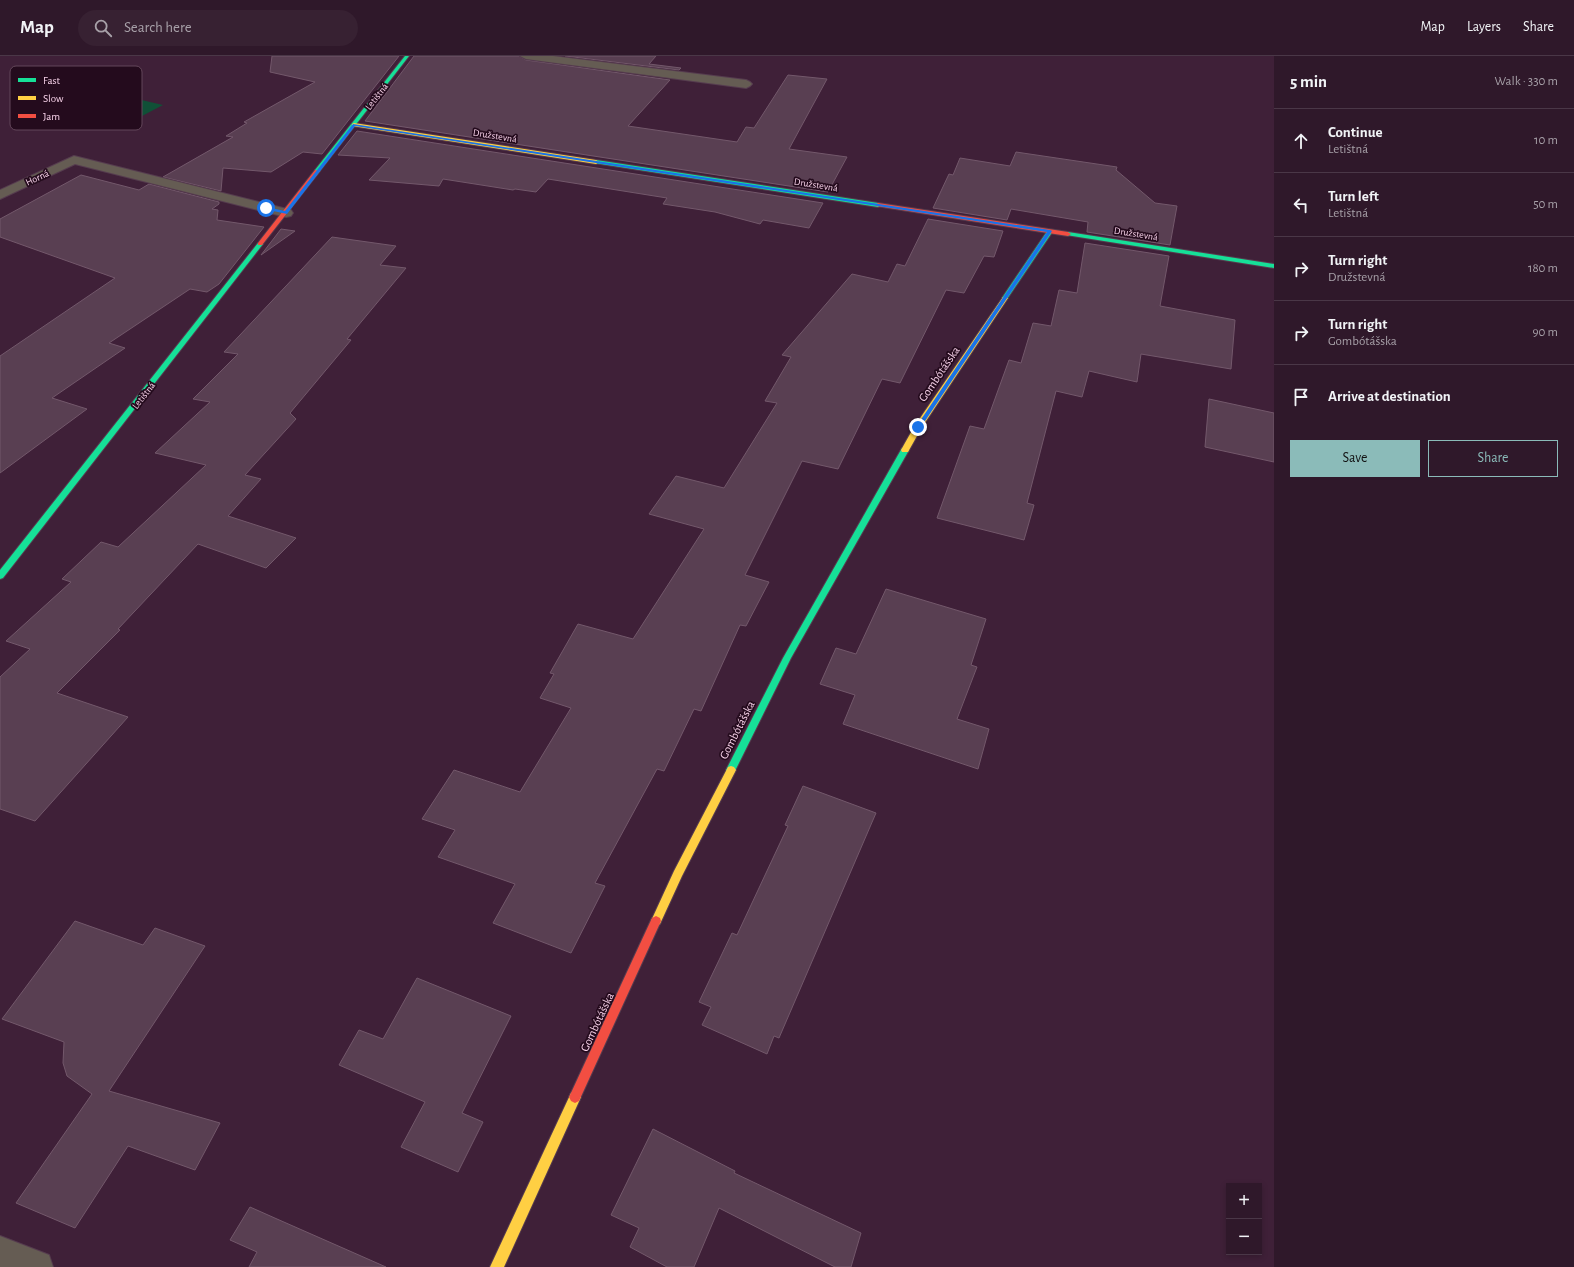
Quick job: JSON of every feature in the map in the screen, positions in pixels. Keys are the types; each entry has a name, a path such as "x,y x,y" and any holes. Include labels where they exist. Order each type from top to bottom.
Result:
{"street":[{"name":"Letištná","path":"0,576 408,56"},
{"path":"526,56 746,84"},
{"name":"Družstevná","path":"354,125 1274,266"},
{"name":"Horná","path":"0,195 74,160 286,213"},
{"name":"Gombótášska","path":"497,1267 678,874 786,658 918,427 1050,231"},
{"path":"0,1252 37,1267"}],"green space":[{"path":"142,100 163,105 142,116"}],"building":[{"path":"272,56 399,56 322,154 303,152 271,172 223,168 221,191 163,177 233,137 226,136 247,123 244,122 315,82 270,72"},
{"path":"414,56 519,56 526,60 670,80 628,126 737,142 746,127 754,128 788,75 827,79 789,149 847,157 828,192 365,121"},
{"path":"565,56 656,56 649,64 681,68 679,70"},
{"path":"357,131 823,203 809,228 763,220 760,224 715,212 663,204 667,198 548,179 536,192 513,190 443,179 439,186 369,180 390,158 338,155"},
{"path":"1016,152 1117,167 1116,170 1155,203 1177,206 1170,245 1087,232 1088,222 1011,209 1007,220 933,208 949,174 953,175 960,158 1010,166"},
{"path":"81,175 139,190 149,184 219,202 219,204 212,209 218,210 217,220 264,227 219,284 207,292 190,289 109,343 125,348 52,398 87,409 0,473 0,356 115,278 0,237 0,219"},
{"path":"928,219 1003,231 994,257 984,256 964,293 946,290 900,383 882,379 838,469 802,461 745,575 769,582 746,626 740,625 701,711 694,709 664,771 657,769 595,883 605,886 571,953 493,923 515,884 438,857 455,830 422,819 454,770 520,792 571,708 540,698 554,674 550,673 578,624 633,639 704,529 649,514 676,476 724,488 777,403 765,401 791,357 782,355 852,274 888,282 897,264 905,266"},
{"path":"281,229 295,231 261,255"},
{"path":"332,237 396,246 380,265 406,268 347,339 351,340 290,413 296,419 245,475 261,479 228,516 296,538 266,568 198,544 118,629 120,630 57,693 128,717 35,821 0,809 0,677 30,649 6,641 71,582 62,579 101,542 118,547 206,465 155,453 210,402 193,399 238,354 224,352"},
{"path":"1085,243 1169,256 1160,306 1235,320 1231,369 1141,354 1137,382 1089,371 1082,397 1056,391 1027,503 1034,505 1024,540 937,518 970,426 984,429 1009,360 1021,363 1033,323 1051,326 1059,290 1077,293"},
{"path":"1209,399 1274,413 1274,462 1205,447"},
{"path":"886,589 986,619 971,665 977,667 957,719 989,729 978,769 843,724 855,695 820,684 836,648 856,654"},
{"path":"803,786 876,813 779,1038 774,1036 767,1054 702,1025 711,1007 699,1002 732,933 737,935 788,826 785,825"},
{"path":"75,921 143,945 155,928 205,946 109,1091 220,1123 195,1170 128,1146 75,1228 16,1203 92,1094 67,1076 63,1063 64,1042 2,1019"},
{"path":"417,978 511,1016 462,1113 483,1122 458,1172 401,1147 425,1102 339,1065 359,1030 383,1039"},
{"path":"653,1129 735,1171 734,1173 861,1233 851,1267 835,1267 719,1208 694,1267 667,1267 630,1247 639,1228 611,1215"},
{"path":"250,1207 386,1267 249,1267 257,1252 230,1240"}],"traffic: fast":[{"path":"317,171 407,56"},
{"path":"596,162 878,205"},
{"path":"1005,298 1050,231"},
{"path":"1068,234 1274,266"},
{"path":"0,576 260,244"},
{"path":"731,770 787,658 905,450"}],"traffic: slow":[{"path":"354,125 596,162"},
{"path":"905,450 918,427 1005,298"},
{"path":"656,921 678,874 731,770"},
{"path":"497,1267 575,1097"}],"traffic: jam":[{"path":"260,244 317,171"},
{"path":"878,205 1068,234"},
{"path":"575,1097 656,921"}],"route":[{"path":"266,208 286,213 354,125 1050,231 918,427"}]}
